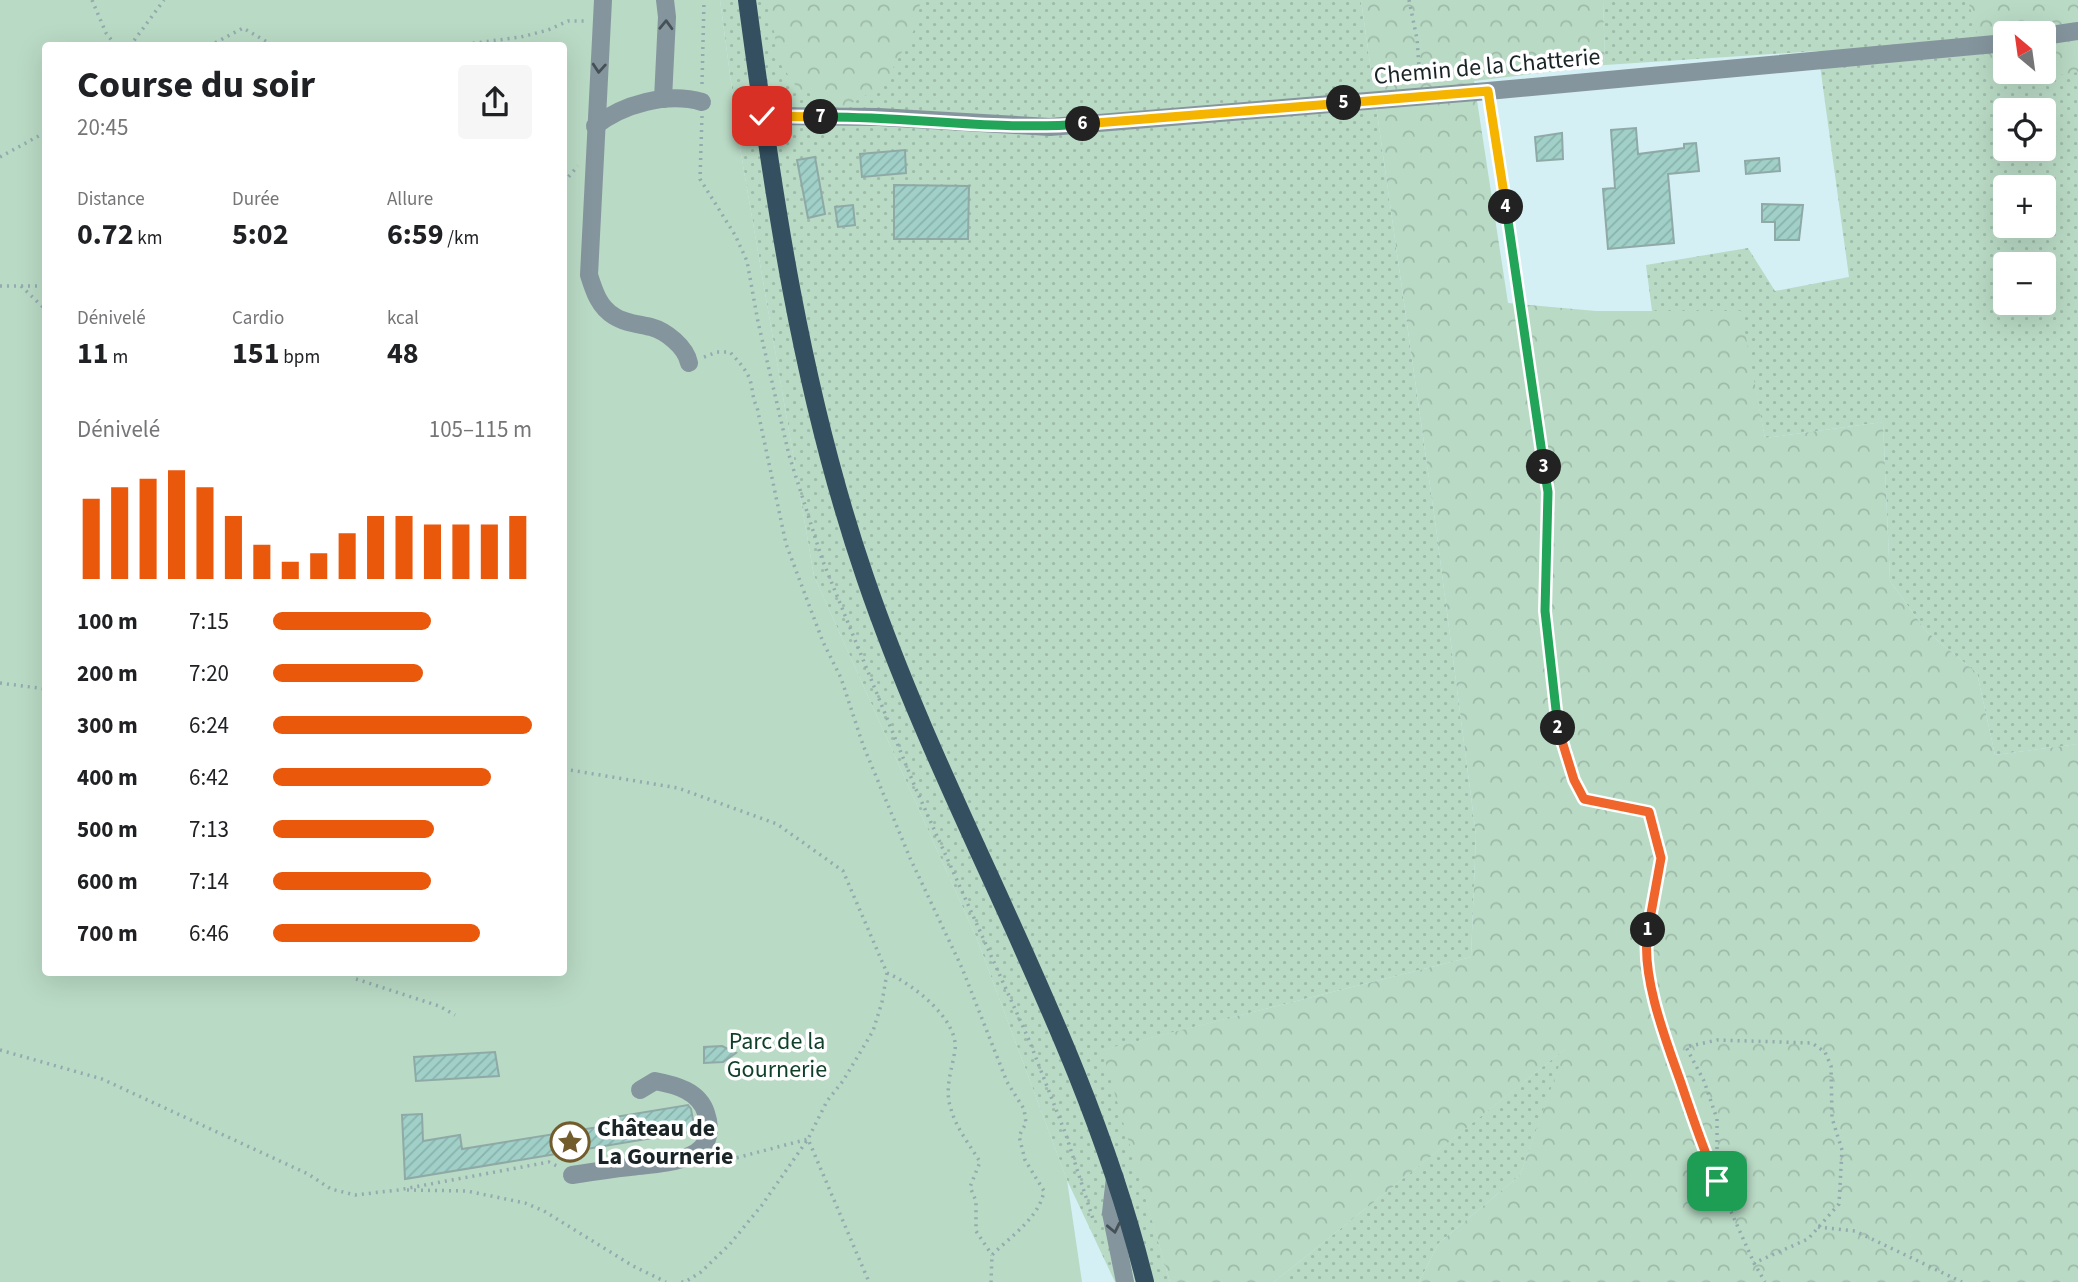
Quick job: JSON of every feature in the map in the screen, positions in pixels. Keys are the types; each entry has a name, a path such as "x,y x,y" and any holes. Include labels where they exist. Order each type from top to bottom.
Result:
{"main road":[{"path":"747,0 762,116 798,331 826,451 865,578 911,698 1063,1037 1115,1173 1145,1282"}],"street":[{"path":"603,0 589,275 597,300 614,317 654,328 681,345 688,355 689,363"},
{"path":"663,100 667,18 665,0"},
{"path":"2056,34 2078,31"},
{"name":"Chemin de la Chatterie","path":"762,116 878,117 1050,127 1488,91 1993,44"},
{"path":"595,126 609,115 663,100 679,97 702,102"},
{"path":"572,1175 681,1161 699,1150 710,1134 705,1108 691,1092 655,1080 640,1090"},
{"path":"1115,1173 1111,1213 1125,1282"}],"path":[{"path":"92,0 106,33 113,42"},
{"path":"133,42 164,0"},
{"path":"702,102 704,0"},
{"path":"1409,0 1417,39 1421,96"},
{"path":"483,42 521,37 548,30 568,20 602,22"},
{"path":"217,42 243,28 267,42"},
{"path":"1488,91 1548,492 1545,611 1559,730 1574,780 1584,799 1649,812 1661,858 1646,942 1662,1030 1717,1181 1765,1282"},
{"path":"0,157 42,134"},
{"path":"0,286 42,286"},
{"path":"21,286 42,306"},
{"path":"689,363 717,352 730,352 744,368 751,383 751,396 757,407 786,544 823,642 841,678 863,746 910,858 962,968 1007,1082 1024,1109 1026,1123 1019,1136 1025,1160 1044,1191 1042,1203 1034,1215 992,1255"},
{"path":"0,682 42,688"},
{"path":"567,770 678,788 777,824 843,871 887,973 883,1002 873,1031 843,1081 827,1101 807,1139 762,1205 730,1244 701,1272 685,1282 677,1282"},
{"path":"887,973 898,977 920,994 953,1031 955,1048 948,1079 950,1109 980,1161 970,1187 976,1201 976,1231 992,1255 991,1282"},
{"path":"356,979 439,1006 455,1015"},
{"path":"1717,1181 1717,1119 1704,1082 1686,1047 1717,1040 1812,1043 1825,1052 1831,1066 1832,1118 1842,1150 1839,1205 1808,1239 1754,1263"},
{"path":"0,1050 102,1079 308,1174 331,1189 355,1195 398,1190 549,1162 572,1175"},
{"path":"692,1156 732,1159 807,1139"},
{"path":"807,1139 869,1282"},
{"path":"398,1190 467,1191 525,1203 544,1211 633,1266 666,1282"},
{"path":"1818,1227 1855,1231 1962,1282"}],"green space":[{"name":"Parc de la Gournerie","path":"0,0 720,0 739,142 814,576 977,939 1067,1180 1082,1282 0,1282"},
{"path":"720,0 1361,0 1436,528 1476,835 1471,957 1103,1050 1170,1282 1115,1282 1067,1180 977,939 814,576 739,142"},
{"path":"769,0 921,0 914,30 883,86 844,107 798,89 779,62"},
{"path":"1361,0 1603,0 1605,65 1474,81 1508,303 1596,311 1741,311 1765,438 1883,422 1890,581 1926,631 1977,673 1995,755 2078,744 2078,1282 1419,1282 1439,1243 1520,1175 1565,1049 1274,1282 1170,1282 1102,1050 1471,957 1476,835 1436,528"},
{"path":"1603,0 2078,0 2078,744 1995,755 1977,673 1926,631 1890,581 1883,422 1765,438 1740,311 1652,311 1646,265 1748,248 1775,291 1849,277 1818,51 1605,65"},
{"path":"1968,0 2078,0 2078,72 2056,76 2056,21 1993,21 1993,84 2003,84 1991,86"},
{"path":"1566,1048 1520,1175 1439,1243 1419,1282 1274,1282"}],"building":[{"path":"1636,128 1638,154 1684,148 1684,144 1696,143 1699,171 1668,174 1674,243 1608,249 1603,189 1615,188 1611,130"},
{"path":"1562,133 1563,159 1537,161 1535,137"},
{"path":"905,150 906,173 862,177 860,154"},
{"path":"815,157 825,214 808,218 797,160"},
{"path":"1779,158 1780,171 1746,174 1745,161"},
{"path":"894,185 969,186 968,239 894,239"},
{"path":"1762,204 1803,205 1799,240 1775,240 1775,222 1762,222"},
{"path":"853,205 855,225 838,227 835,207"},
{"path":"722,1046 736,1053 723,1062 704,1063 704,1047"},
{"path":"495,1052 499,1076 416,1081 414,1057"},
{"name":"Château de La Gournerie","path":"688,1105 695,1131 405,1179 402,1115 422,1114 423,1141 460,1135 462,1149 611,1125 609,1118"}],"place":[{"name":"Château de La Gournerie","path":"570,1142"}],"route":[{"path":"762,116 878,117 1050,127 1488,91 1548,492 1545,611 1559,730 1574,780 1584,799 1649,812 1661,858 1646,942 1652,986 1662,1030 1717,1181"}]}
